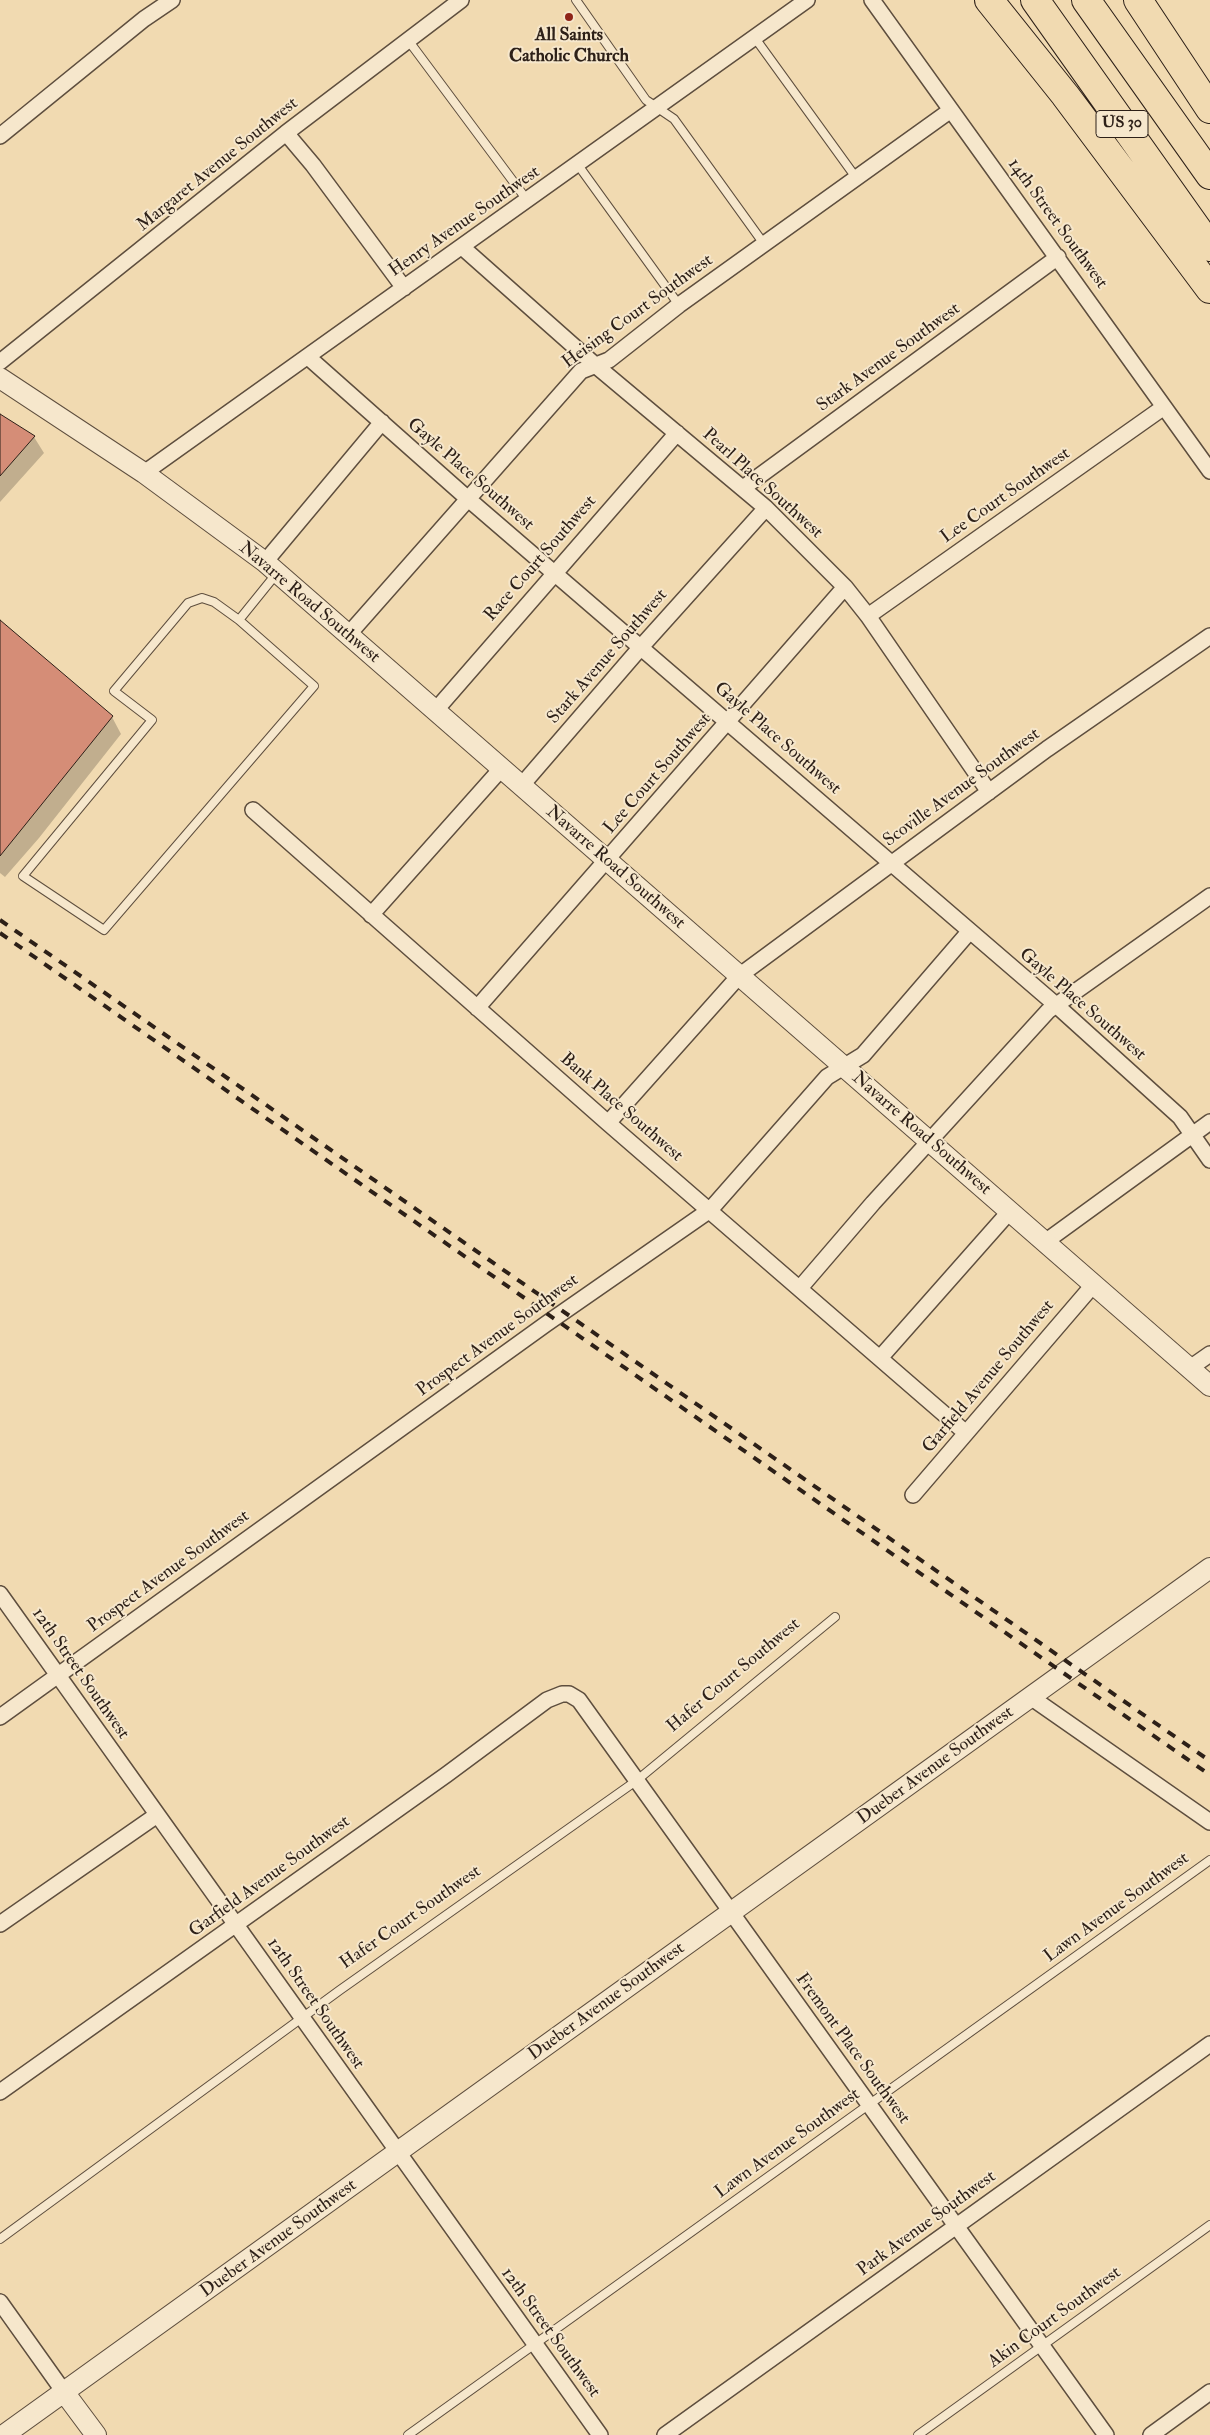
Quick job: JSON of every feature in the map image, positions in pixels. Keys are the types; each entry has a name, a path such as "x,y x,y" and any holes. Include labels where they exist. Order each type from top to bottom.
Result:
{"highway":[{"path":"988,0 1077,111 1210,289"},
{"name":"US 30","path":"1035,0 1210,247"},
{"name":"US 30","path":"1086,0 1210,175"},
{"path":"1138,0 1210,109"}],"street":[{"path":"0,136 144,20 172,0"},
{"name":"Margaret Avenue Southwest","path":"0,362 286,133 461,0"},
{"name":"Henry Avenue Southwest","path":"144,473 807,0"},
{"name":"14th Street Southwest","path":"872,0 1210,471"},
{"name":"Heising Court Southwest","path":"348,635 467,498 581,372 594,364 609,360 679,306 951,110"},
{"path":"286,133 314,165 404,288"},
{"name":"Pearl Place Southwest","path":"462,247 594,364 766,508 845,587 868,616 989,792"},
{"name":"Stark Avenue Southwest","path":"743,488 1058,257"},
{"name":"Gayle Place Southwest","path":"308,357 467,498 1056,1005 1180,1118 1210,1160"},
{"name":"Navarre Road Southwest","path":"0,378 144,473 271,567 1210,1386"},
{"name":"Lee Court Southwest","path":"868,616 1164,407"},
{"path":"271,567 382,422"},
{"name":"Race Court Southwest","path":"435,711 554,572 677,433"},
{"name":"Stark Avenue Southwest","path":"521,786 641,647 766,508"},
{"name":"Lee Court Southwest","path":"477,1008 729,722 845,587"},
{"name":"Scoville Avenue Southwest","path":"608,1122 739,976 989,792 1210,636"},
{"path":"371,915 501,769"},
{"name":"Bank Place Southwest","path":"253,810 477,1008 966,1433"},
{"path":"800,1288 929,1141 1048,1011 1210,896"},
{"name":"Prospect Avenue Southwest","path":"0,1717 546,1324 710,1210 827,1077 863,1056 969,932"},
{"path":"1045,1242 1210,1122"},
{"path":"880,1358 1010,1211"},
{"name":"Garfield Avenue Southwest","path":"913,1495 1094,1284"},
{"path":"1190,1368 1210,1354"},
{"name":"Dueber Avenue Southwest","path":"4,2435 1032,1698 1210,1568"},
{"name":"12th Street Southwest","path":"0,1594 600,2435"},
{"name":"Garfield Avenue Southwest","path":"0,2092 547,1700 562,1694"},
{"name":"Fremont Place Southwest","path":"562,1694 575,1696 579,1700 1106,2435"},
{"path":"1032,1698 1210,1822"},
{"path":"0,1924 157,1816"},
{"name":"Park Avenue Southwest","path":"665,2435 1210,2044"},
{"path":"0,2302 96,2435"},
{"path":"1151,2435 1210,2392"}],"lane":[{"path":"576,0 646,100 674,119 764,244"},
{"path":"755,38 857,179"},
{"path":"408,40 527,200"},
{"path":"578,165 679,306"},
{"path":"238,620 271,567"},
{"path":"202,598 214,602 238,620 314,686 104,930 22,876 152,720 114,691 188,603 202,598"},
{"name":"Hafer Court Southwest","path":"0,2239 302,2019 636,1781 835,1617"},
{"name":"Lawn Avenue Southwest","path":"408,2435 1210,1860"},
{"name":"Akin Court Southwest","path":"918,2435 1210,2225"}],"building":[{"path":"0,414 35,436 0,476"},
{"path":"0,620 113,716 0,856"}],"railway":[{"path":"0,920 1210,1761"},
{"path":"0,933 1210,1775"}],"place":[{"name":"All Saints Catholic Church","path":"569,17"}]}
